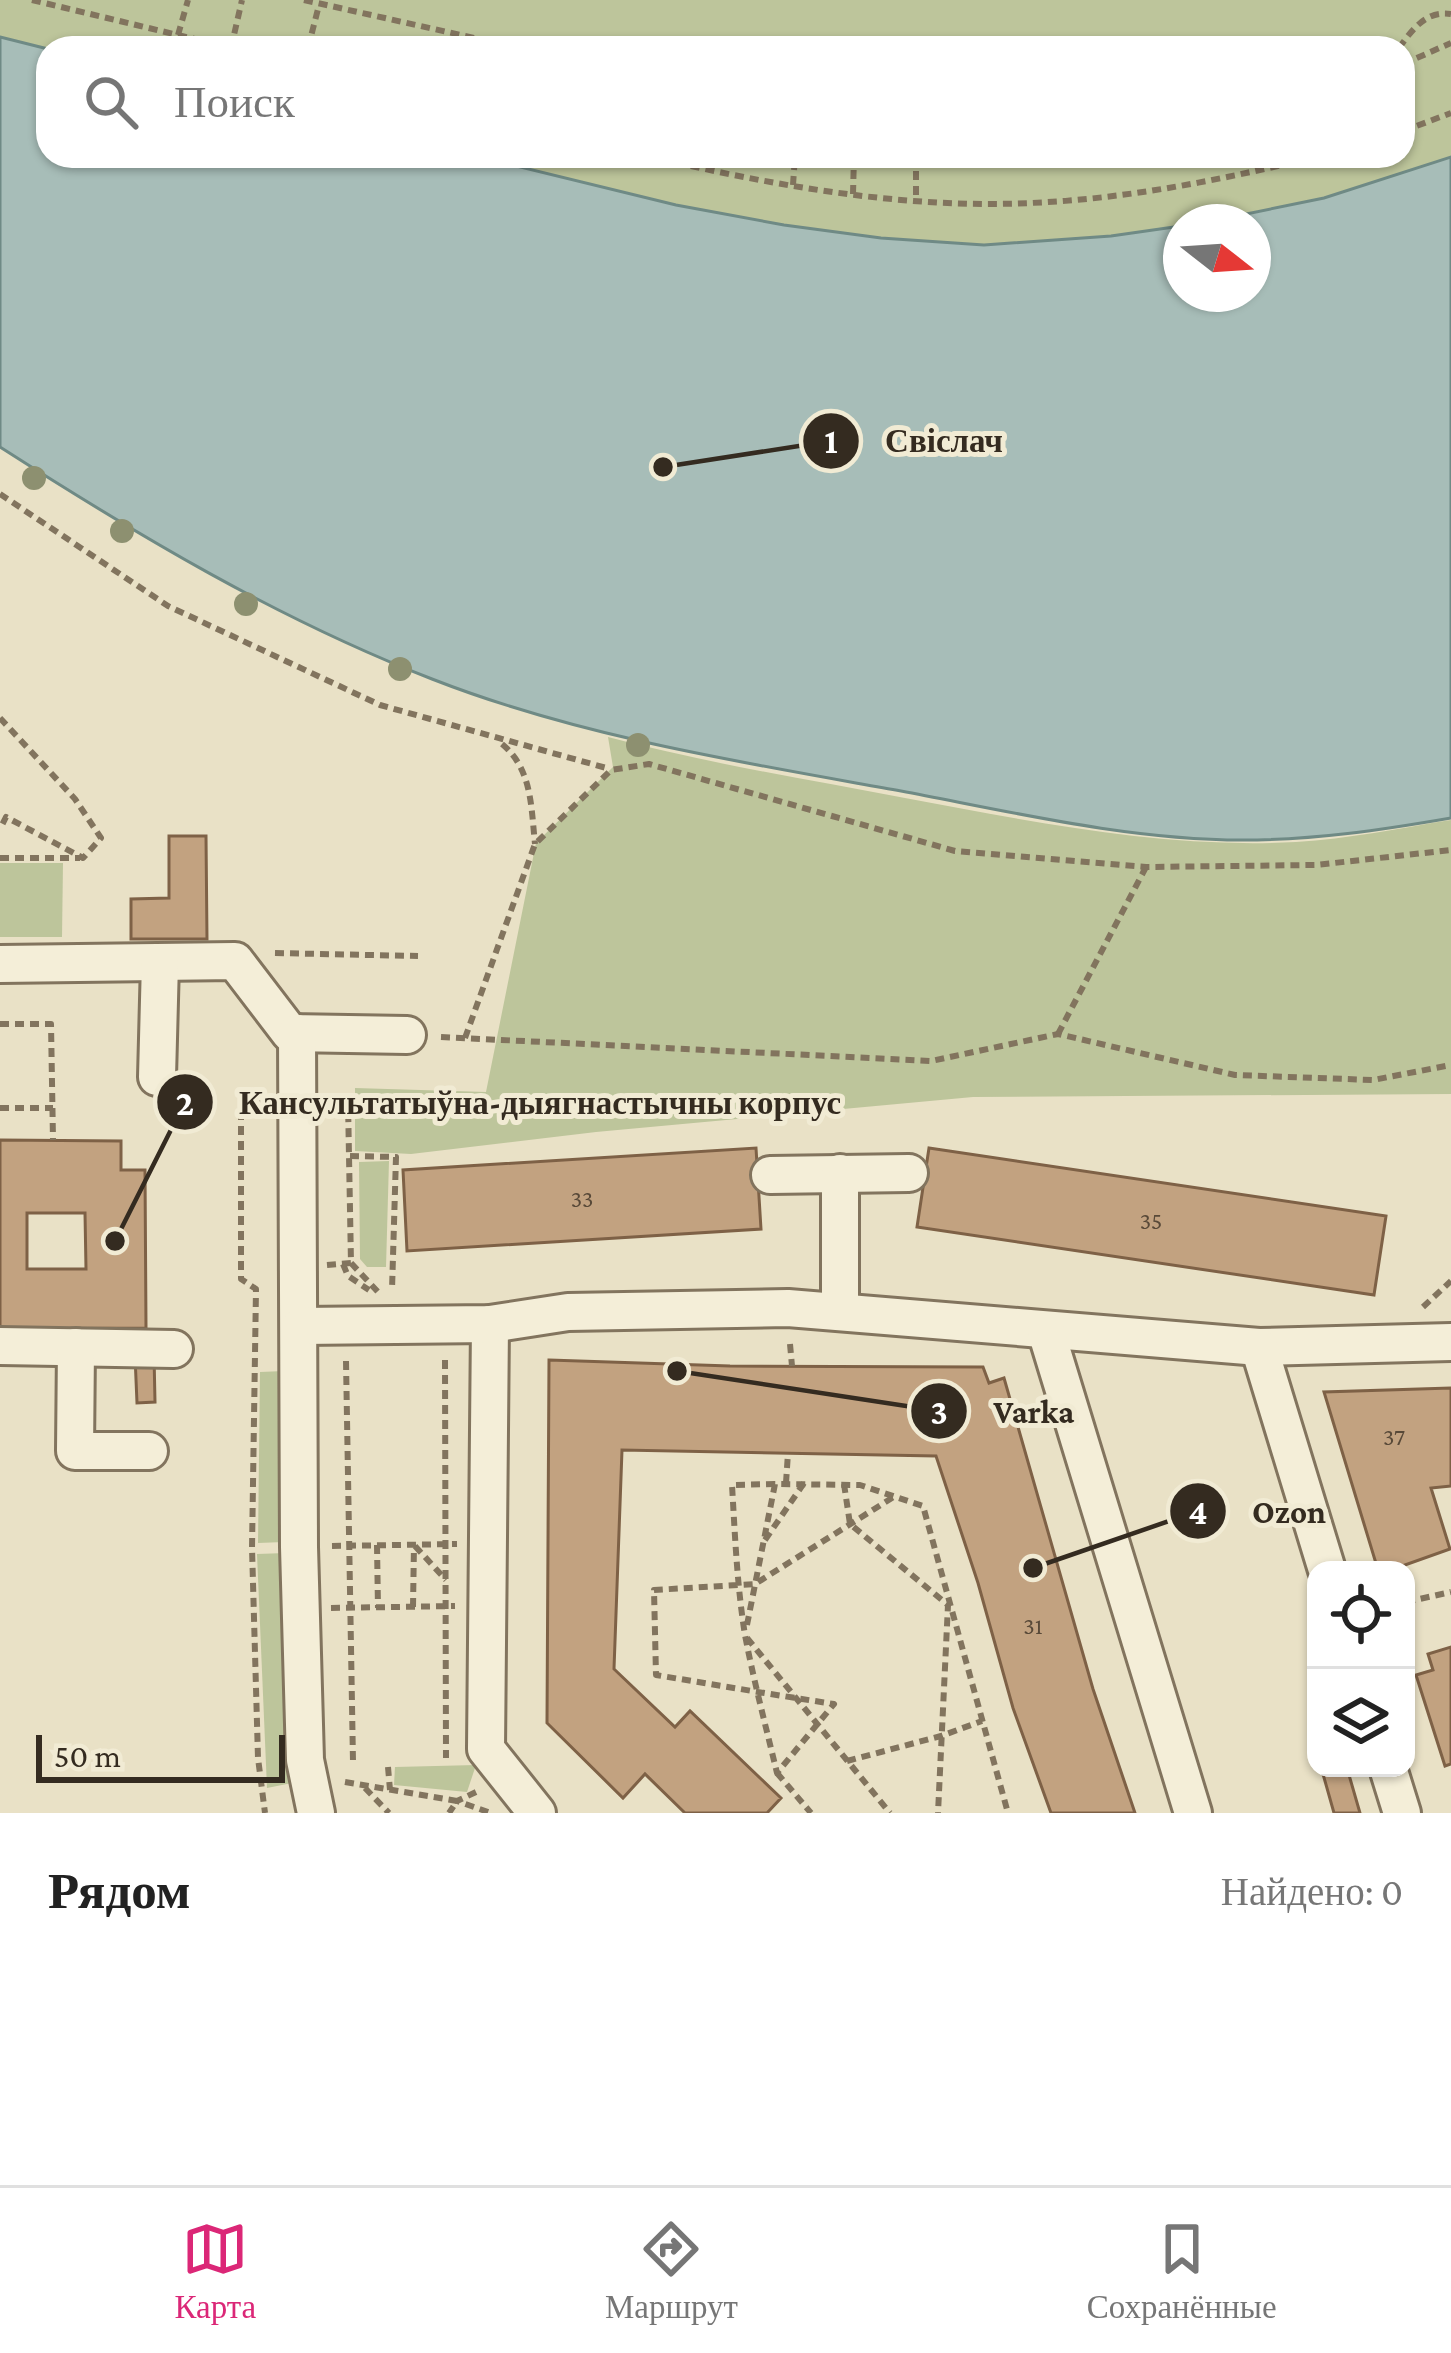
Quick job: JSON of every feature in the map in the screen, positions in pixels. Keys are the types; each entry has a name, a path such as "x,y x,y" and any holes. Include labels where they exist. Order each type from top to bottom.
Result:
{"lane":[{"path":"0,964 235,961 290,1033 407,1035"},
{"path":"157,1077 160,962"},
{"path":"297,1033 299,1547 312,1798"},
{"path":"770,1175 909,1173"},
{"path":"840,1174 840,1310"},
{"path":"301,1326 490,1324 568,1312 840,1310 1259,1347 1451,1342"},
{"path":"490,1324 486,1749 528,1810"},
{"path":"1046,1331 1193,1813"},
{"path":"0,1346 174,1348"},
{"path":"76,1347 75,1451 149,1451"},
{"path":"1259,1347 1325,1561"},
{"path":"1391,1777 1402,1813"}],"path":[{"path":"32,0 182,36"},
{"path":"178,35 188,0"},
{"path":"234,36 242,0"},
{"path":"304,0 465,36"},
{"path":"311,36 320,4"},
{"path":"1409,36 1421,21 1441,12 1451,14"},
{"path":"1415,59 1451,43"},
{"path":"1415,126 1451,113"},
{"path":"707,168 853,194 1027,204 1189,185 1266,168"},
{"path":"793,185 794,168"},
{"path":"853,194 854,168"},
{"path":"916,168 916,200"},
{"path":"0,494 168,606 380,705 611,770 650,764 955,851 1146,867 1316,866 1451,850"},
{"path":"0,718 75,799 101,838 83,858 0,858"},
{"path":"465,1038 535,844 529,787 519,758 497,740"},
{"path":"535,844 611,770"},
{"path":"0,829 3,815 83,858"},
{"path":"1058,1034 1146,867"},
{"path":"0,1024 51,1024 53,1140"},
{"path":"407,1035 931,1061 1058,1034 1234,1075 1373,1080 1451,1065"},
{"path":"0,1108 53,1108"},
{"path":"349,1156 396,1157 392,1300"},
{"path":"347,1264 386,1300 348,1276 347,1264"},
{"path":"788,1328 792,1366"},
{"path":"445,1360 446,1758"},
{"path":"346,1361 353,1762"},
{"path":"786,1483 788,1453"},
{"path":"776,1484 746,1635 890,1813"},
{"path":"763,1544 804,1484"},
{"path":"844,1484 850,1524 948,1605"},
{"path":"811,1813 777,1773 746,1635 732,1485 860,1485 923,1506 1008,1813"},
{"path":"777,1773 834,1704 656,1675 654,1590 754,1584 895,1496"},
{"path":"316,1546 468,1544"},
{"path":"376,1545 378,1607"},
{"path":"318,1609 469,1606 414,1545"},
{"path":"413,1607 414,1545"},
{"path":"1415,1599 1450,1593"},
{"path":"938,1813 948,1605"},
{"path":"847,1761 982,1721"},
{"path":"388,1767 390,1790"},
{"path":"261,1799 312,1798 328,1779 491,1813"},
{"path":"449,1813 492,1783"},
{"path":"362,1785 388,1813"}],"green space":[{"path":"0,0 1451,0 1451,157 1353,190 1271,211 1271,204 1163,204 1163,228 1030,244 916,241 788,226 523,168 1415,168 1415,36 36,36 36,46 0,37"},
{"path":"608,737 953,807 1148,837 1296,842 1451,820 1451,1094 973,1097 411,1154 355,1151 355,1088 486,1092 536,843 613,767"},
{"path":"0,863 63,863 62,937 0,937"},
{"path":"389,1161 386,1267 367,1267 360,1259 359,1162"},
{"path":"284,1371 284,1542 258,1543 260,1372"},
{"path":"286,1553 297,1782 267,1788 257,1554"},
{"path":"476,1765 467,1792 394,1785 395,1767"}],"water":[{"path":"0,37 36,46 36,168 524,168 676,205 881,238 984,245 1163,229 1163,312 1271,312 1271,209 1324,198 1451,157 1451,818 1296,838 1157,835 723,759 604,733 488,699 375,655 210,574 0,447"}],"building":[{"path":"169,836 206,836 207,939 131,939 131,899 169,898"},
{"path":"0,1140 121,1141 121,1170 145,1170 146,1328 0,1329","holes":["27,1213 85,1213 86,1269 27,1269"]},
{"path":"756,1148 761,1229 407,1251 403,1170"},
{"path":"929,1148 1386,1216 1374,1295 917,1227"},
{"path":"154,1355 155,1402 137,1403 135,1356"},
{"path":"549,1360 983,1367 989,1383 1004,1378 1093,1689 1135,1813 1051,1813 1013,1708 936,1456 622,1450 614,1669 675,1727 690,1711 781,1798 767,1813 685,1813 645,1774 623,1798 547,1723"},
{"path":"1451,1388 1451,1486 1431,1488 1450,1549 1415,1561 1375,1561 1324,1392"},
{"path":"1451,1647 1451,1764 1445,1766 1416,1675 1433,1670 1428,1654"},
{"path":"1324,1777 1350,1777 1360,1813 1334,1813"}],"place":[{"name":"Свіслач","path":"663,467"},
{"name":"Кансультатыўна-дыягнастычны корпус","path":"115,1241"},
{"name":"Varka","path":"677,1371"},
{"name":"Ozon","path":"1033,1568"}]}
